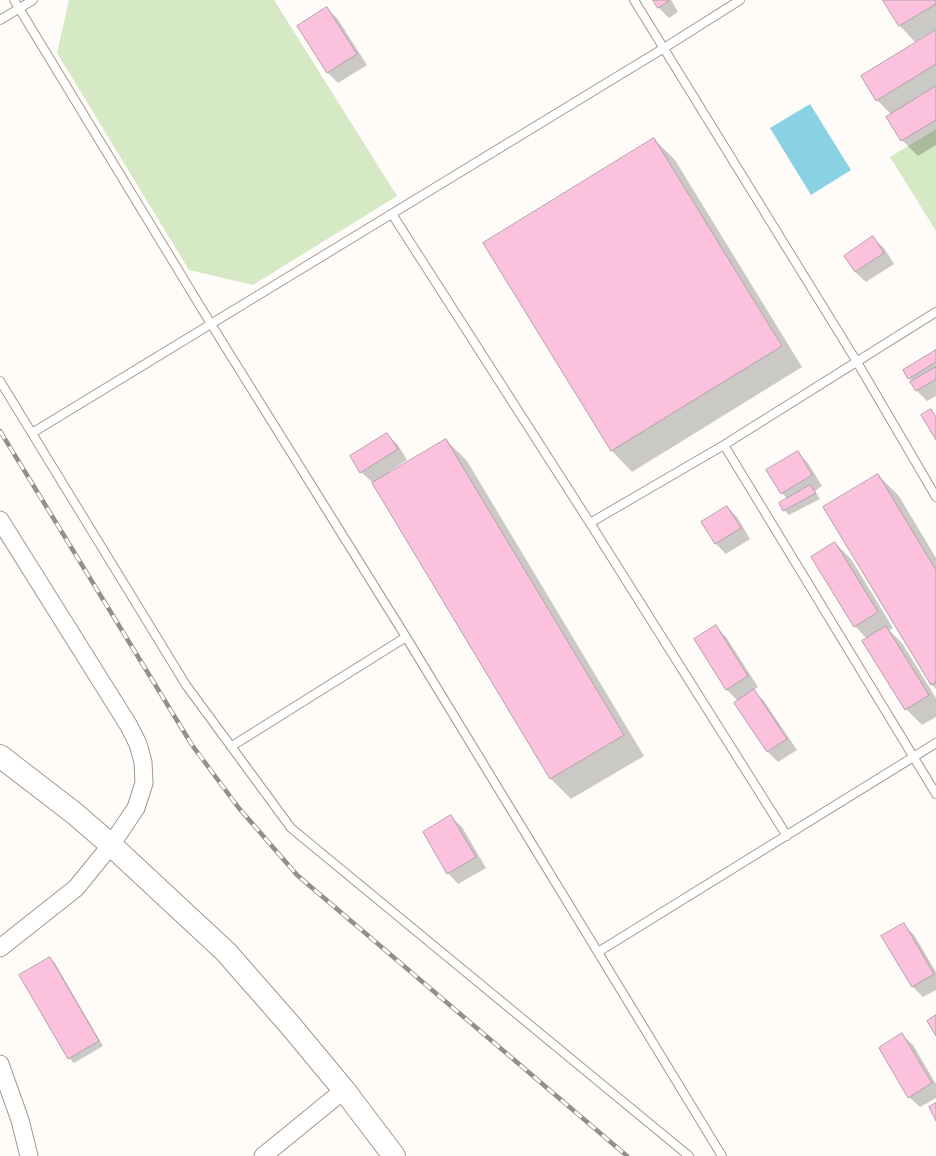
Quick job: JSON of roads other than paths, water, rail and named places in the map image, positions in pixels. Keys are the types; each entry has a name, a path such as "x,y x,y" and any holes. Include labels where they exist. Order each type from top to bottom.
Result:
{"street":[{"path":"0,520 129,726 138,744 143,762 144,783 136,808 111,845 76,888 0,948"},
{"path":"0,756 74,812 226,952 290,1025 344,1090 394,1156"},
{"path":"0,1064 20,1120 29,1156"},
{"path":"263,1156 344,1090"}],"lane":[{"path":"14,0 211,324 406,637 722,1156"},
{"path":"0,20 33,0"},
{"path":"634,0 857,362 936,497"},
{"path":"32,433 664,48 740,0"},
{"path":"392,214 590,523 786,836"},
{"path":"590,523 724,445 936,312"},
{"path":"0,382 186,685 232,746 290,828 689,1156"},
{"path":"724,445 936,794"},
{"path":"232,746 406,637"},
{"path":"598,952 936,743"}],"water":[{"path":"810,104 851,170 811,195 770,128"}],"railway":[{"path":"0,431 192,745 238,807 297,875 627,1156"}]}
